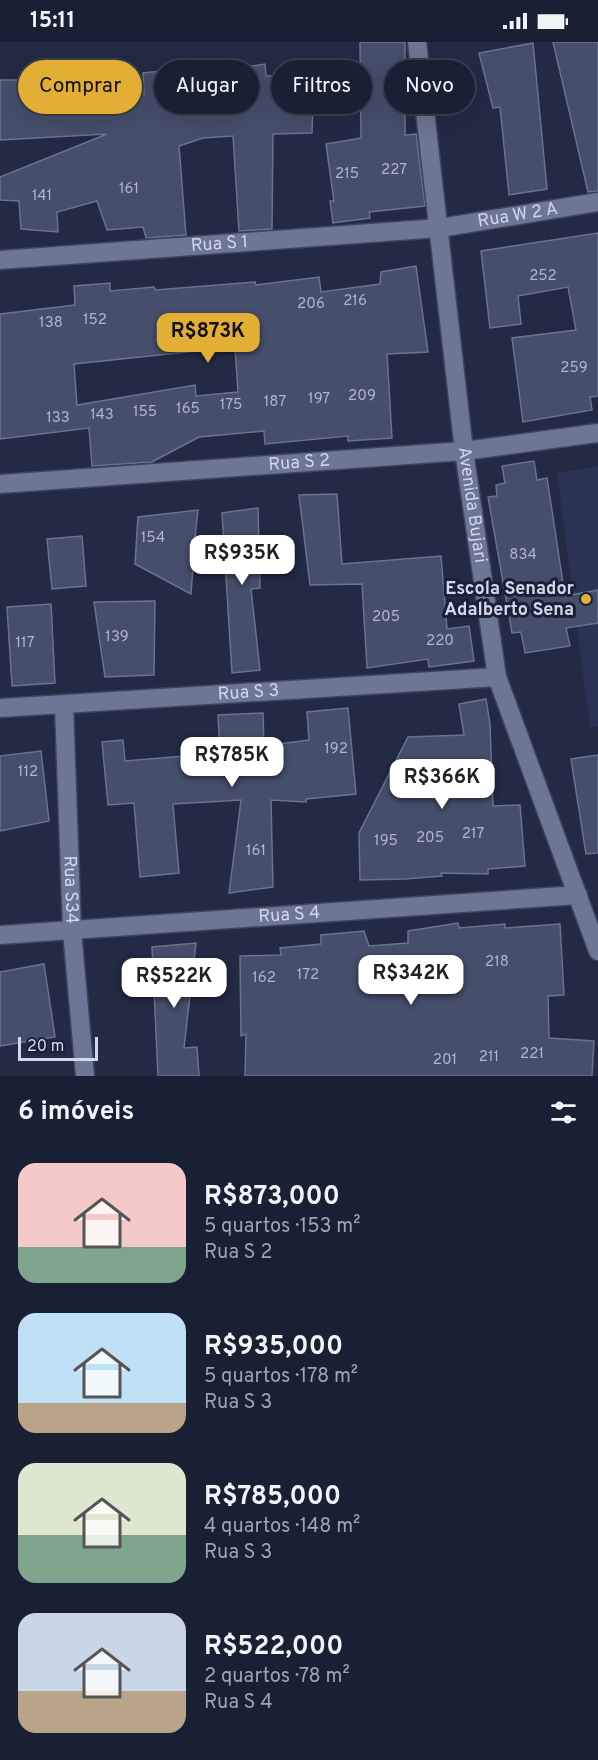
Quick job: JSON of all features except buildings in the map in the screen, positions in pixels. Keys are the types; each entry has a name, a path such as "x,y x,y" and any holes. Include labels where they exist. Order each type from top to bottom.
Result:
{"street":[{"name":"Avenida Bujari","path":"417,42 464,451 496,677 598,951"},
{"name":"Rua W 2 A","path":"440,228 598,202"},
{"name":"Rua S 1","path":"0,260 440,228"},
{"name":"Rua S 2","path":"0,484 464,451 598,433"},
{"name":"Rua S 3","path":"0,708 64,706 496,677"},
{"name":"Rua S34","path":"64,706 72,931 85,1076"},
{"name":"Rua S 4","path":"0,935 578,895"}],"shaded area":[{"name":"Escola Senador Adalberto Sena","path":"598,466 598,726 590,727 557,473"}],"place":[{"name":"Escola Senador Adalberto Sena","path":"586,599"}]}
